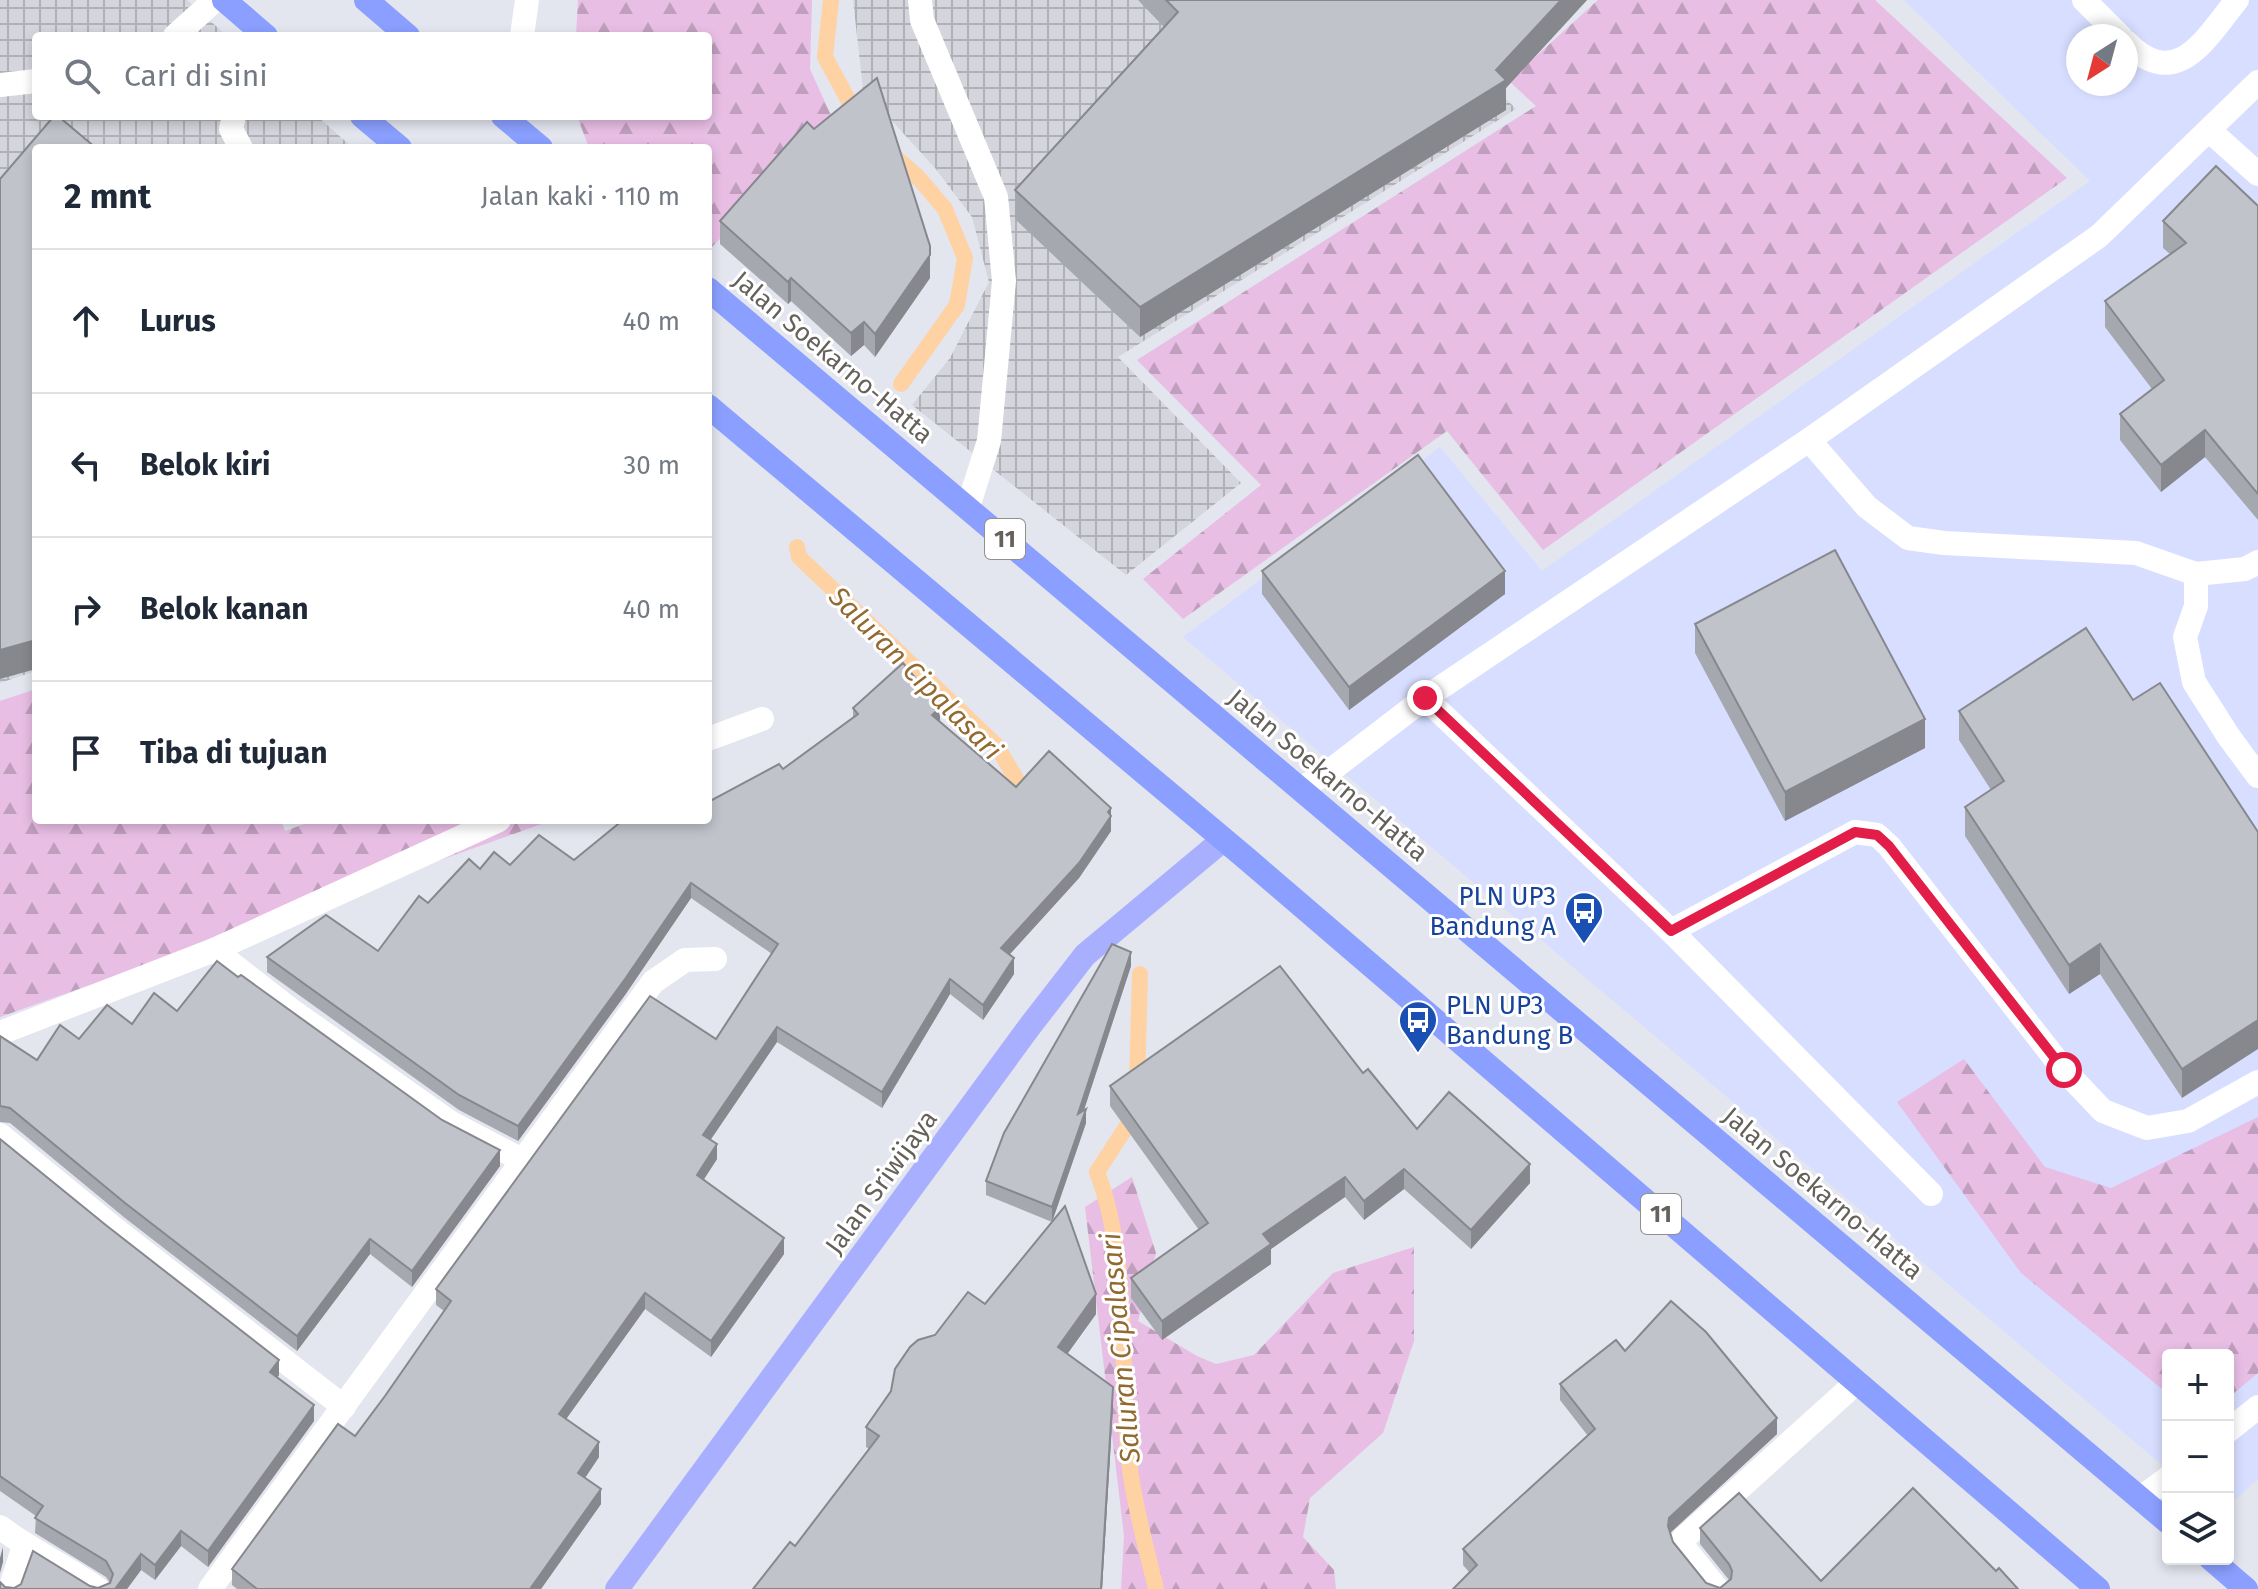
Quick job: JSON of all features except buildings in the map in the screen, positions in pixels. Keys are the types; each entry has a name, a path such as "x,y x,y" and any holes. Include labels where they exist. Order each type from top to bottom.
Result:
{"highway":[{"path":"224,0 261,32"},
{"path":"366,0 403,32"},
{"path":"367,120 395,144"},
{"path":"511,120 537,144"},
{"name":"Jalan Soekarno-Hatta","path":"712,292 2162,1517"},
{"name":"11","path":"712,409 1223,840 2098,1589"},
{"path":"2218,1565 2246,1589"}],"main road":[{"name":"Jalan Sriwijaya","path":"617,1589 1085,955 1223,840"}],"street":[{"path":"179,32 215,0"},
{"path":"523,32 527,0"},
{"path":"920,0 922,20 996,197 1004,281 989,441 968,507"},
{"path":"2084,0 2108,24"},
{"path":"2138,54 2165,65 2191,56 2237,0"},
{"path":"0,85 32,81"},
{"path":"1301,789 1425,698 1809,440 2099,236 2258,82"},
{"path":"233,120 231,129 239,144"},
{"path":"2210,131 2258,174"},
{"path":"1809,440 1867,507 1908,538 1944,543 2136,553 2196,574 2245,569 2258,562"},
{"path":"2196,574 2196,606 2185,637 2194,682 2258,776"},
{"path":"1425,698 1671,931 1931,1194"},
{"path":"712,738 762,719"},
{"path":"0,1033 214,950 490,824"},
{"path":"1671,931 1855,832 1877,835 1889,846 2064,1070 2103,1111 2147,1128 2188,1121 2258,1082"},
{"path":"214,950 291,1010 451,1123 522,1160"},
{"path":"210,1589 653,982 685,960 715,959"},
{"path":"0,1135 116,1230 344,1407"},
{"path":"1717,1589 1685,1549 1683,1539 1857,1382"},
{"path":"2234,1426 2258,1407"},
{"path":"2141,1498 2162,1482"},
{"path":"0,1527 24,1546 72,1570 98,1589"},
{"path":"10,1589 24,1546"}],"shaded area":[{"path":"0,0 187,0 223,32 32,32 32,120 322,120 348,144 32,144 32,672 0,683"},
{"path":"853,0 1407,0 1516,109 1118,357 1241,483 1126,575 912,405 950,358 989,282 972,217 935,168 863,89"},
{"path":"1904,0 2258,0 2258,1479 2234,1501 2234,1349 2162,1349 2162,1465 1183,637 1440,447 1542,571 2090,181"}],"green space":[{"path":"578,0 812,0 810,69 834,122 712,247 712,144 588,144 579,120 712,120 712,32 576,32"},
{"path":"1598,0 1875,0 2067,178 1543,550 1447,431 1183,619 1143,579 1261,485 1137,360 1536,106 1509,81"},
{"path":"32,690 32,824 282,824 285,831 304,824 541,824 0,1017 0,701"},
{"path":"1964,1059 2045,1167 2111,1188 2258,1117 2258,1373 2234,1393 2234,1349 2162,1349 2162,1389 2021,1273 1897,1102"},
{"path":"1132,1177 1156,1253 1138,1321 1216,1364 1254,1355 1333,1273 1414,1247 1414,1341 1383,1433 1310,1498 1303,1537 1334,1570 1336,1589 1121,1589 1124,1536 1085,1207"}],"waterway":[{"name":"Saluran Cipalasari","path":"831,0 825,57 859,120"},
{"name":"Saluran Cipalasari","path":"888,151 917,176 945,209 965,258 957,305 901,384"},
{"name":"Saluran Cipalasari","path":"797,547 799,557 997,746 1030,803"},
{"name":"Saluran Cipalasari","path":"1137,1085 1140,974"},
{"name":"Saluran Cipalasari","path":"1136,1112 1097,1172 1115,1242 1130,1469 1156,1589"}],"place":[{"name":"PLN UP3 Bandung A","path":"1584,945"},
{"name":"PLN UP3 Bandung B","path":"1418,1054"}],"route":[{"path":"1425,698 1671,931 1855,832 1877,835 1889,846 2064,1070"}]}
